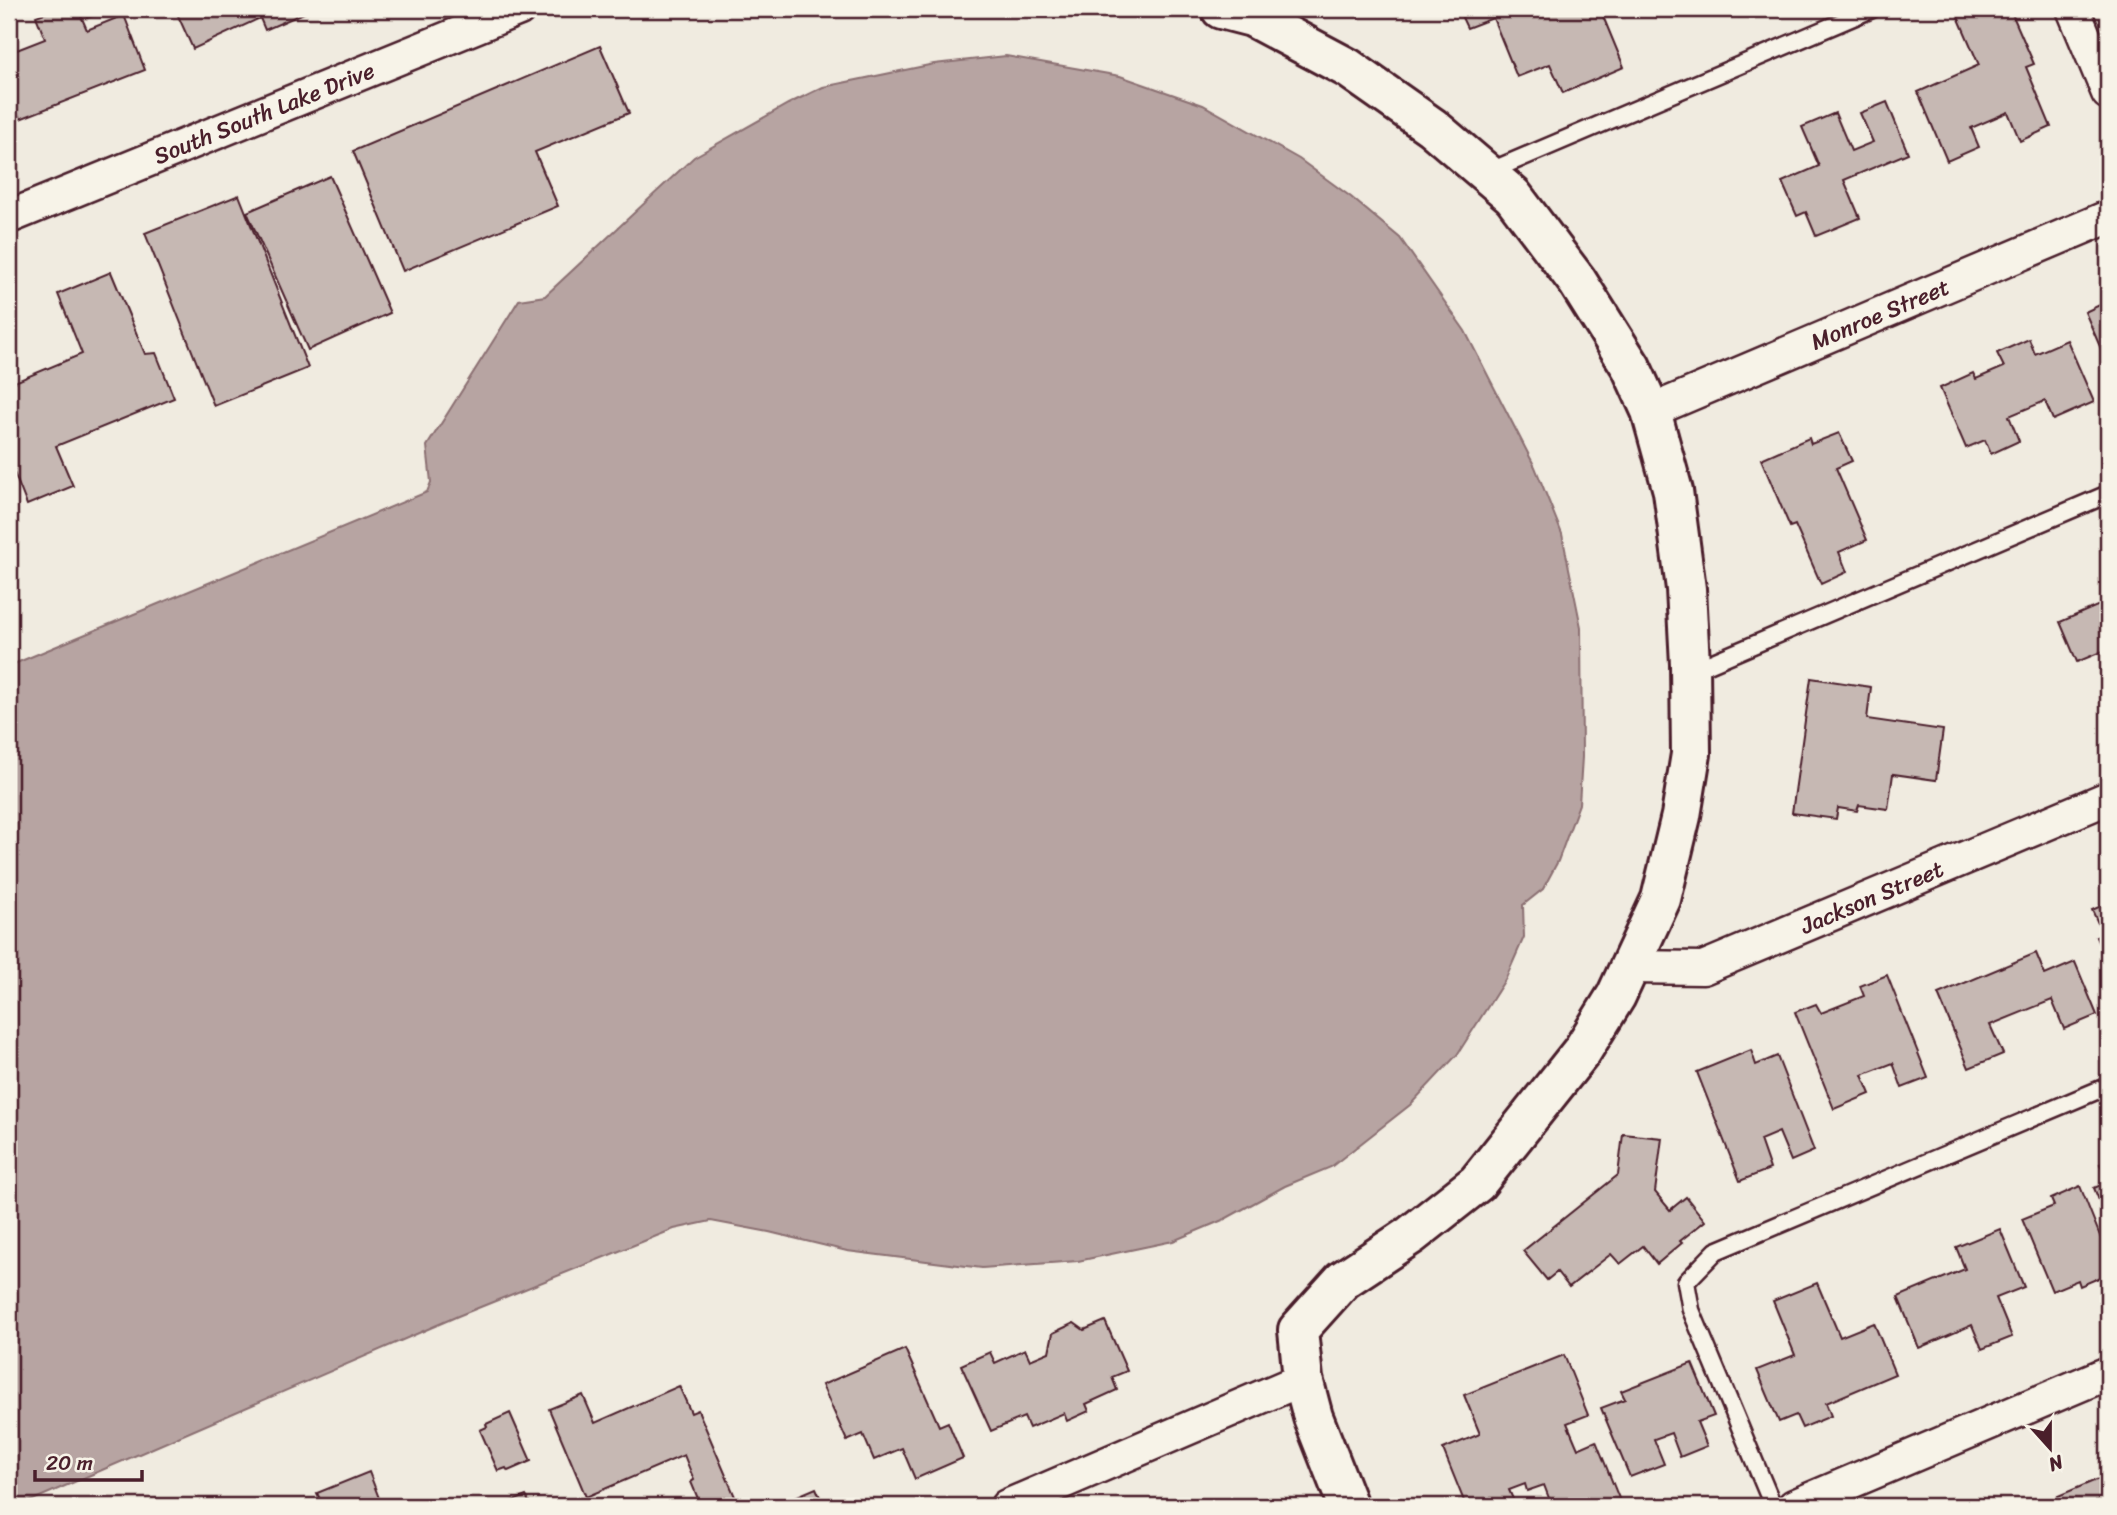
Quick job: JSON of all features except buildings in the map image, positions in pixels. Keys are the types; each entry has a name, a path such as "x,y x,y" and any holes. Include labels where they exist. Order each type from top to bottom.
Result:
{"street":[{"name":"South South Lake Drive","path":"9,217 519,9"},
{"path":"2073,9 2108,93"},
{"path":"1244,11 1348,68 1432,127 1513,196 1577,281 1631,367 1651,411 1673,491 1686,589 1691,754 1681,816 1661,899 1616,996 1582,1051 1477,1183 1412,1235 1343,1280 1298,1331 1303,1379 1313,1417 1348,1506"},
{"name":"Monroe Street","path":"1651,411 2108,217"},
{"name":"Jackson Street","path":"1630,967 1703,968 2108,798"},
{"path":"1794,1506 2108,1373"},
{"path":"1007,1506 1303,1379"}],"lane":[{"path":"1486,173 1872,9"},
{"path":"1690,672 2108,494"},
{"path":"1773,1506 1691,1310 1686,1282 1716,1251 2108,1086"}],"shaded area":[{"path":"1006,56 1120,76 1203,105 1299,159 1351,197 1400,238 1465,331 1535,467 1562,534 1581,627 1582,757 1579,804 1558,861 1543,889 1523,905 1524,937 1506,978 1457,1055 1410,1105 1331,1167 1285,1186 1225,1219 1173,1241 1078,1261 982,1268 847,1251 711,1221 674,1229 458,1316 19,1506 9,1506 9,666 427,492 431,482 427,446 519,300 545,296 694,157 823,87 934,64"}]}
